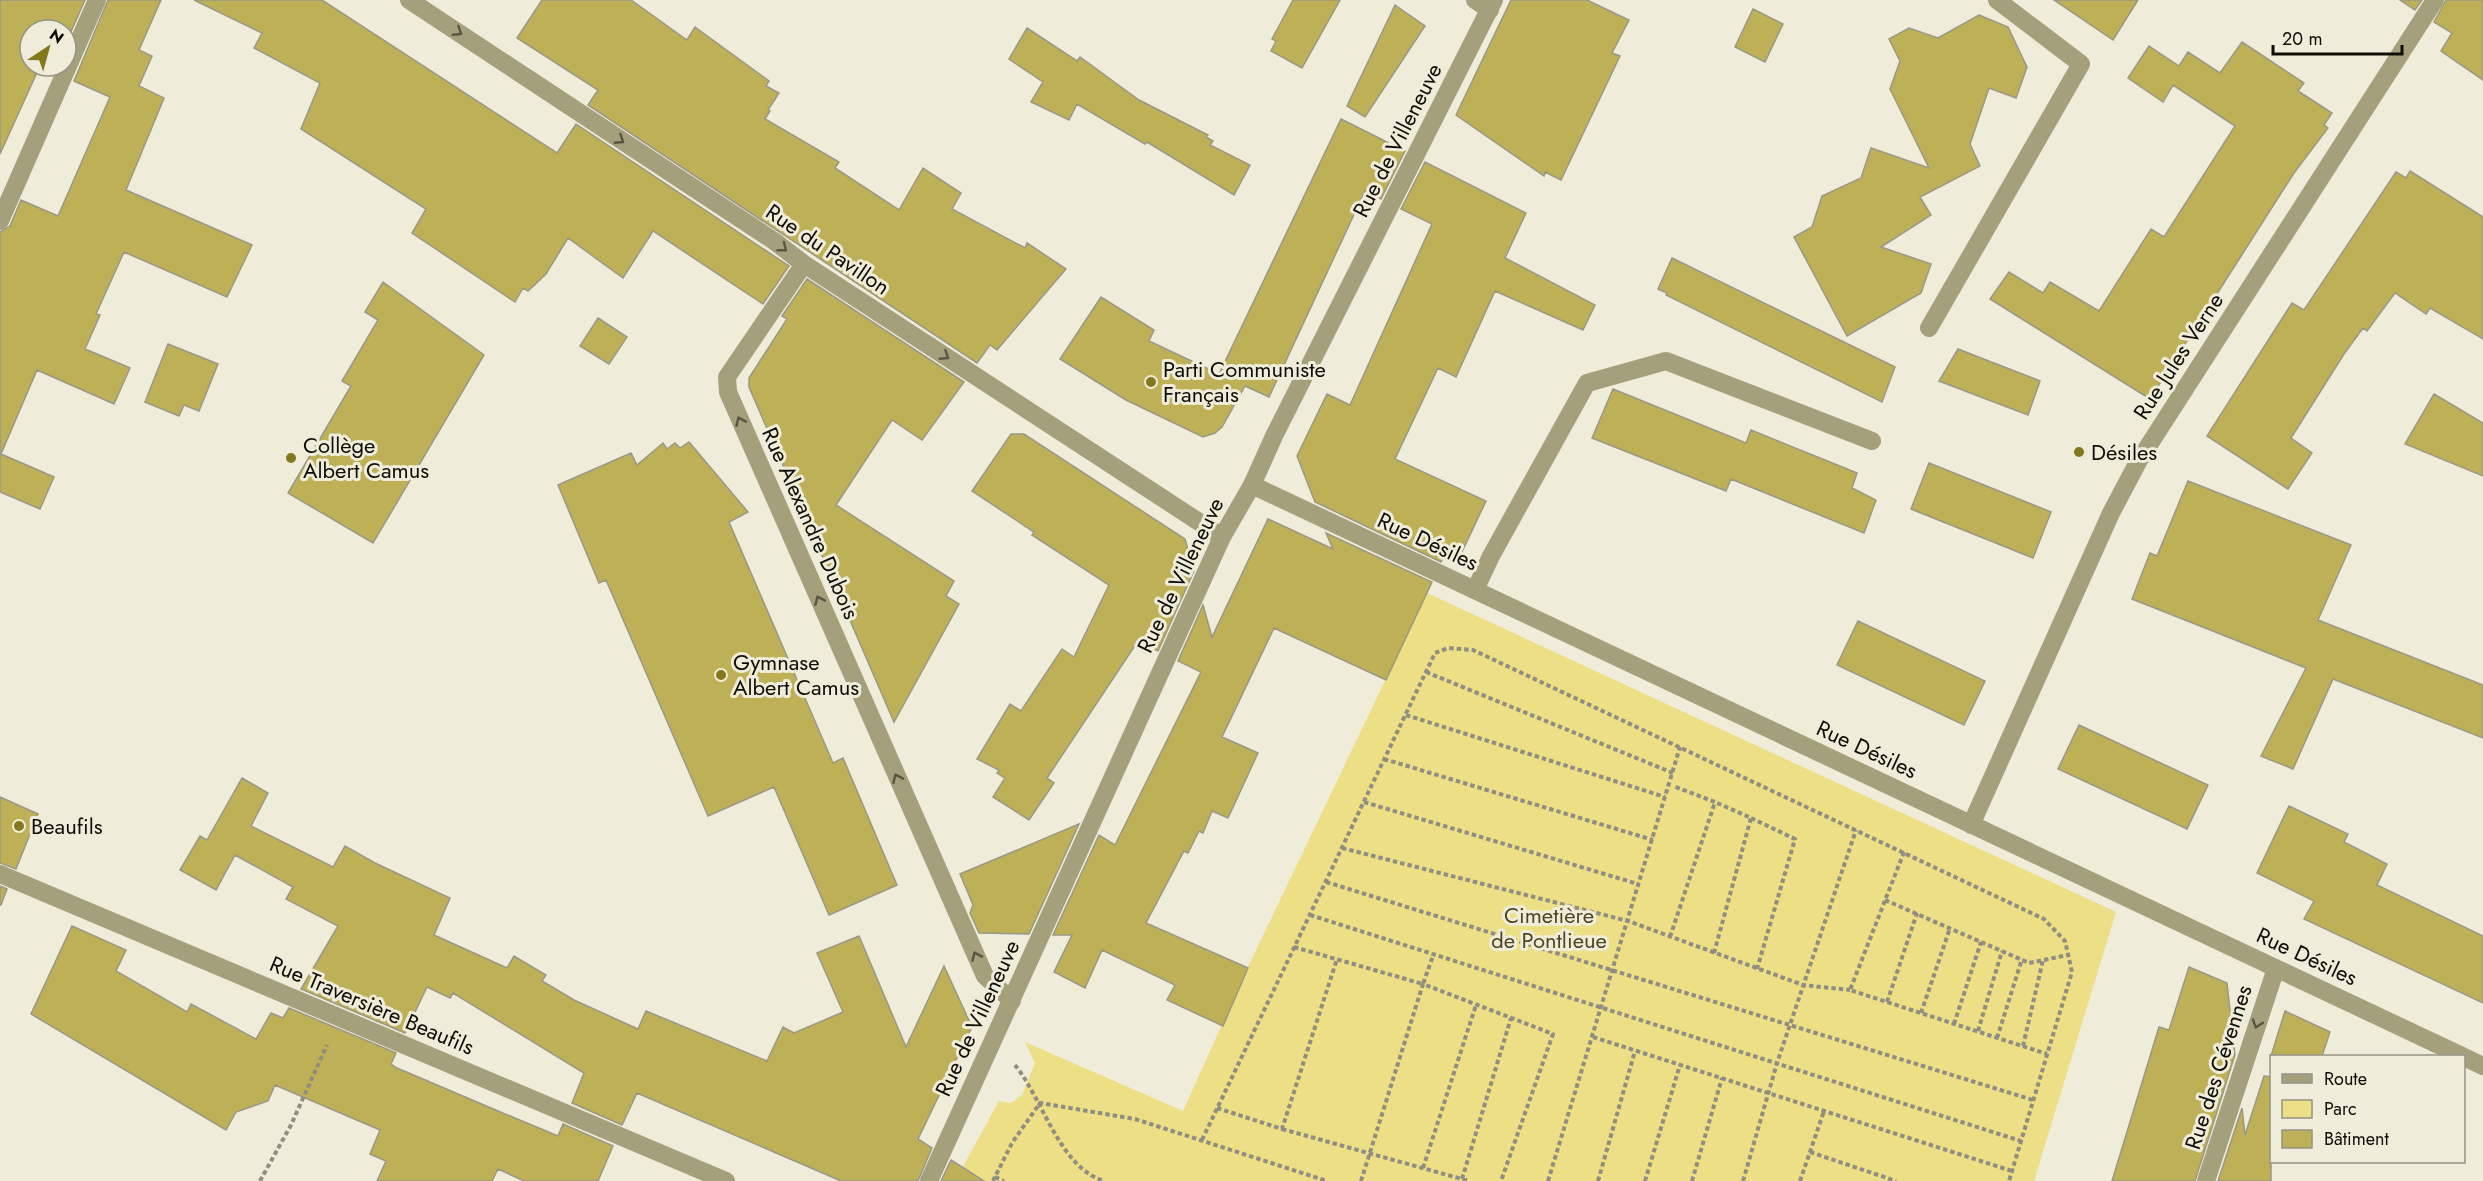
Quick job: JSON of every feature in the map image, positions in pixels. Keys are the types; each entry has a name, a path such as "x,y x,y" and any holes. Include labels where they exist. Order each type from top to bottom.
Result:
{"street":[{"path":"0,220 97,0"},
{"name":"Rue du Pavillon","path":"409,0 774,241 804,264 1222,537"},
{"path":"1929,328 2081,64 1997,0"},
{"name":"Rue Jules Verne","path":"1971,825 2111,513 2138,462 2435,0"},
{"name":"Rue de Villeneuve","path":"929,1181 1222,537 1252,484 1486,3"},
{"name":"Rue Alexandre Dubois","path":"804,264 727,377 728,392 985,976 1012,1001"},
{"path":"1474,590 1587,383 1666,361 1872,441"},
{"name":"Rue Désiles","path":"1252,484 2459,1055"},
{"name":"Rue Traversière Beaufils","path":"0,874 726,1181"},
{"name":"Rue des Cévennes","path":"2206,1181 2276,969"},
{"name":"Rue Désiles","path":"2465,1058 2483,1066"}],"path":[{"path":"1202,1140 1426,672 1436,653 1448,648 1473,650 2044,919 2065,941 2072,972 2009,1181"},
{"path":"1426,672 1673,773"},
{"path":"1406,715 1665,797"},
{"path":"1548,1181 1680,747"},
{"path":"1384,759 1653,840"},
{"path":"1673,786 1715,802 1796,839 1757,969"},
{"path":"1364,802 1638,884"},
{"path":"1670,937 1715,802"},
{"path":"1714,953 1751,818"},
{"path":"1743,1181 1777,1063 1856,830"},
{"path":"1342,848 1628,921 1803,985 1850,990 2047,1054"},
{"path":"1850,990 1904,852"},
{"path":"1326,882 2033,1100"},
{"path":"1885,900 2029,963 2068,955"},
{"path":"1887,1002 1917,913"},
{"path":"1310,915 1602,1006 2021,1142"},
{"path":"1921,1013 1950,928"},
{"path":"1953,1024 1981,942"},
{"path":"1294,946 1423,984 1553,1035 1501,1181"},
{"path":"1978,1031 2002,951"},
{"path":"1361,1181 1368,1153 1434,953"},
{"path":"1282,1129 1337,959"},
{"path":"1997,1038 2022,959"},
{"path":"2023,1046 2043,960"},
{"path":"1423,1168 1476,1005"},
{"path":"260,1181 291,1125 339,1017"},
{"path":"1462,1179 1511,1018"},
{"path":"1593,1037 2012,1171"},
{"path":"1598,1181 1635,1051"},
{"path":"1645,1181 1680,1065"},
{"path":"1692,1181 1722,1078"},
{"path":"1029,1081 1055,1133 1074,1160 1098,1179 1104,1181"},
{"path":"1040,1103 1135,1119 1327,1181"},
{"path":"1004,1181 994,1179 1012,1143 1040,1103"},
{"path":"1217,1108 1282,1129 1469,1181"},
{"path":"1800,1181 1824,1111"},
{"path":"1810,1152 1896,1181"}],"green space":[{"name":"Cimetière de Pontlieue","path":"1427,593 2116,912 2034,1181 955,1181 999,1101 1011,1103 1022,1095 1035,1063 1025,1042 1183,1111 1248,967"}],"building":[{"path":"0,0 85,0 77,18 18,18 18,78 35,78 0,154"},
{"path":"108,0 161,0 139,50 152,56 139,86 164,98 126,190 252,245 227,297 124,252 96,314 100,315 85,349 130,368 114,404 37,370 1,454 54,477 40,509 0,492 0,232 10,226 21,200 58,216 110,97 74,81 78,78 78,71"},
{"path":"194,0 322,0 557,153 576,124 789,266 763,304 653,231 623,278 568,238 546,274 528,291 523,288 515,302 412,233 426,209 301,129 320,83 254,48 262,33"},
{"path":"542,0 631,0 687,40 695,27 769,81 766,86 779,93 765,119 839,162 835,168 899,210 923,168 961,193 952,209 1025,248 1027,243 1066,269 997,350 990,345 977,363 588,105 598,90 517,38"},
{"path":"1293,0 1340,0 1302,68 1271,51 1276,41 1272,39"},
{"path":"1511,0 1587,0 1629,20 1612,53 1620,56 1561,180 1545,172 1544,176 1456,115"},
{"path":"2054,0 2138,0 2113,40"},
{"path":"2400,0 2422,0 2415,10"},
{"path":"2446,0 2483,0 2483,80 2441,51 2452,33 2434,22"},
{"path":"1395,5 1425,26 1365,117 1347,106"},
{"path":"1753,9 1783,24 1765,62 1735,47"},
{"path":"1979,15 2008,27 2027,67 2016,98 1989,88 1970,144 1980,166 1920,197 1931,215 1881,247 1931,264 1921,293 1847,336 1794,237 1812,227 1822,196 1861,178 1871,148 1929,168 1890,89 1900,61 1889,39 1909,28 1938,38"},
{"path":"1027,28 1077,61 1080,57 1139,100 1208,135 1206,137 1213,141 1210,145 1250,165 1234,195 1147,142 1145,144 1077,104 1069,120 1031,102 1043,82 1009,59"},
{"path":"2242,42 2304,83 2298,91 2332,113 2324,125 2328,128 2294,173 2150,399 1990,299 2009,272 2043,293 2050,282 2099,311 2151,229 2164,237 2235,126 2173,85 2163,102 2128,78 2149,46 2179,66 2188,52 2220,73"},
{"path":"1341,119 1405,151 1381,199 1365,191 1269,397 1245,386 1222,427 1215,433 1203,437 1126,400 1060,359 1101,297 1154,330 1149,341 1219,374"},
{"path":"1425,162 1526,213 1505,258 1595,305 1583,330 1495,291 1456,377 1438,368 1395,459 1486,501 1461,554 1448,547 1441,562 1315,502 1297,456 1327,394 1350,405 1432,224 1401,209"},
{"path":"2410,171 2483,217 2483,339 2430,308 2426,314 2395,293 2367,331 2363,328 2344,354 2291,438 2312,453 2288,489 2207,436 2292,303 2304,310 2396,172 2406,178"},
{"path":"1672,258 1895,367 1882,402 1666,295 1667,293 1658,289"},
{"path":"807,279 964,382 922,440 892,420 836,505 954,581 946,596 959,604 894,722 749,387 749,378 787,319 782,316"},
{"path":"383,282 484,355 373,543 288,493 351,386 342,381 378,320 365,312"},
{"path":"598,318 627,337 609,364 580,346"},
{"path":"168,344 218,364 199,411 184,405 179,416 145,402"},
{"path":"1958,349 2040,381 2028,415 1939,381"},
{"path":"1613,389 1746,443 1751,430 1857,473 1852,488 1876,500 1864,533 1731,479 1726,491 1592,438"},
{"path":"2434,394 2483,423 2483,476 2405,444"},
{"path":"1011,434 1024,434 1185,539 1194,571 1158,651 1138,641 1047,778 1054,783 1029,820 993,797 1005,778 997,773 999,770 977,759 1010,704 1021,711 1062,649 1074,657 1109,585 1032,535 1034,532 972,491"},
{"name":"Gymnase Albert Camus","path":"689,442 748,512 729,522 833,763 843,758 897,885 829,915 774,787 708,816 606,580 599,583 558,485 631,453 637,465 663,443 667,449 675,443 680,448"},
{"path":"1929,463 2051,512 2033,558 1911,509"},
{"path":"2188,481 2351,545 2318,620 2483,685 2483,738 2333,679 2293,769 2261,756 2306,668 2132,599 2150,553 2157,556"},
{"path":"1268,519 1333,549 1326,533 1432,582 1386,680 1274,628 1222,737 1258,753 1228,818 1212,811 1203,833 1199,831 1188,853 1184,851 1146,923 1248,968 1223,1026 1167,1000 1175,985 1102,950 1085,988 1054,972 1072,935 1053,935 1099,835 1115,845 1201,672 1178,661 1203,605 1212,637"},
{"path":"1858,621 1985,681 1964,725 1837,665"},
{"path":"2079,725 2208,785 2187,829 2058,769"},
{"path":"242,778 268,793 251,826 333,867 345,846 375,863 450,898 434,935 507,968 514,956 546,975 542,981 574,1000 638,1029 646,1011 767,1061 783,1027 794,1033 843,1012 817,953 859,936 906,1047 944,966 972,1027 918,1139 932,1148 918,1181 841,1181 637,1093 622,1125 572,1103 584,1073 453,993 450,998 427,987 405,1033 301,989 338,926 286,899 293,887 235,855 216,890 180,870 200,836 207,840"},
{"path":"0,797 38,814 16,869 0,863"},
{"path":"2289,806 2348,834 2344,842 2387,864 2377,885 2483,936 2483,1003 2304,919 2314,901 2257,873"},
{"path":"1079,824 1029,934 979,933 970,913 973,905 960,874"},
{"path":"0,886 7,889 1,905 0,905"},
{"path":"72,926 126,950 116,971 187,1012 191,1004 256,1039 271,1013 283,1018 289,1008 396,1053 391,1064 397,1068 558,1136 563,1124 613,1146 598,1181 524,1181 498,1169 492,1181 377,1181 386,1161 370,1154 380,1130 275,1085 268,1101 236,1112 226,1130 31,1014"},
{"path":"2189,967 2227,983 2235,1055 2195,1181 2112,1181 2159,1027 2169,1030"},
{"path":"2285,1011 2330,1032 2322,1055 2271,1055"},
{"path":"2264,1076 2270,1077 2271,1181 2218,1181 2242,1108 2245,1135"},
{"path":"951,1160 984,1181 941,1181"}],"place":[{"name":"Parti Communiste Français","path":"1151,382"},
{"name":"Désiles","path":"2079,452"},
{"name":"Collège Albert Camus","path":"291,458"},
{"name":"Gymnase Albert Camus","path":"721,675"},
{"name":"Beaufils","path":"19,826"}]}
